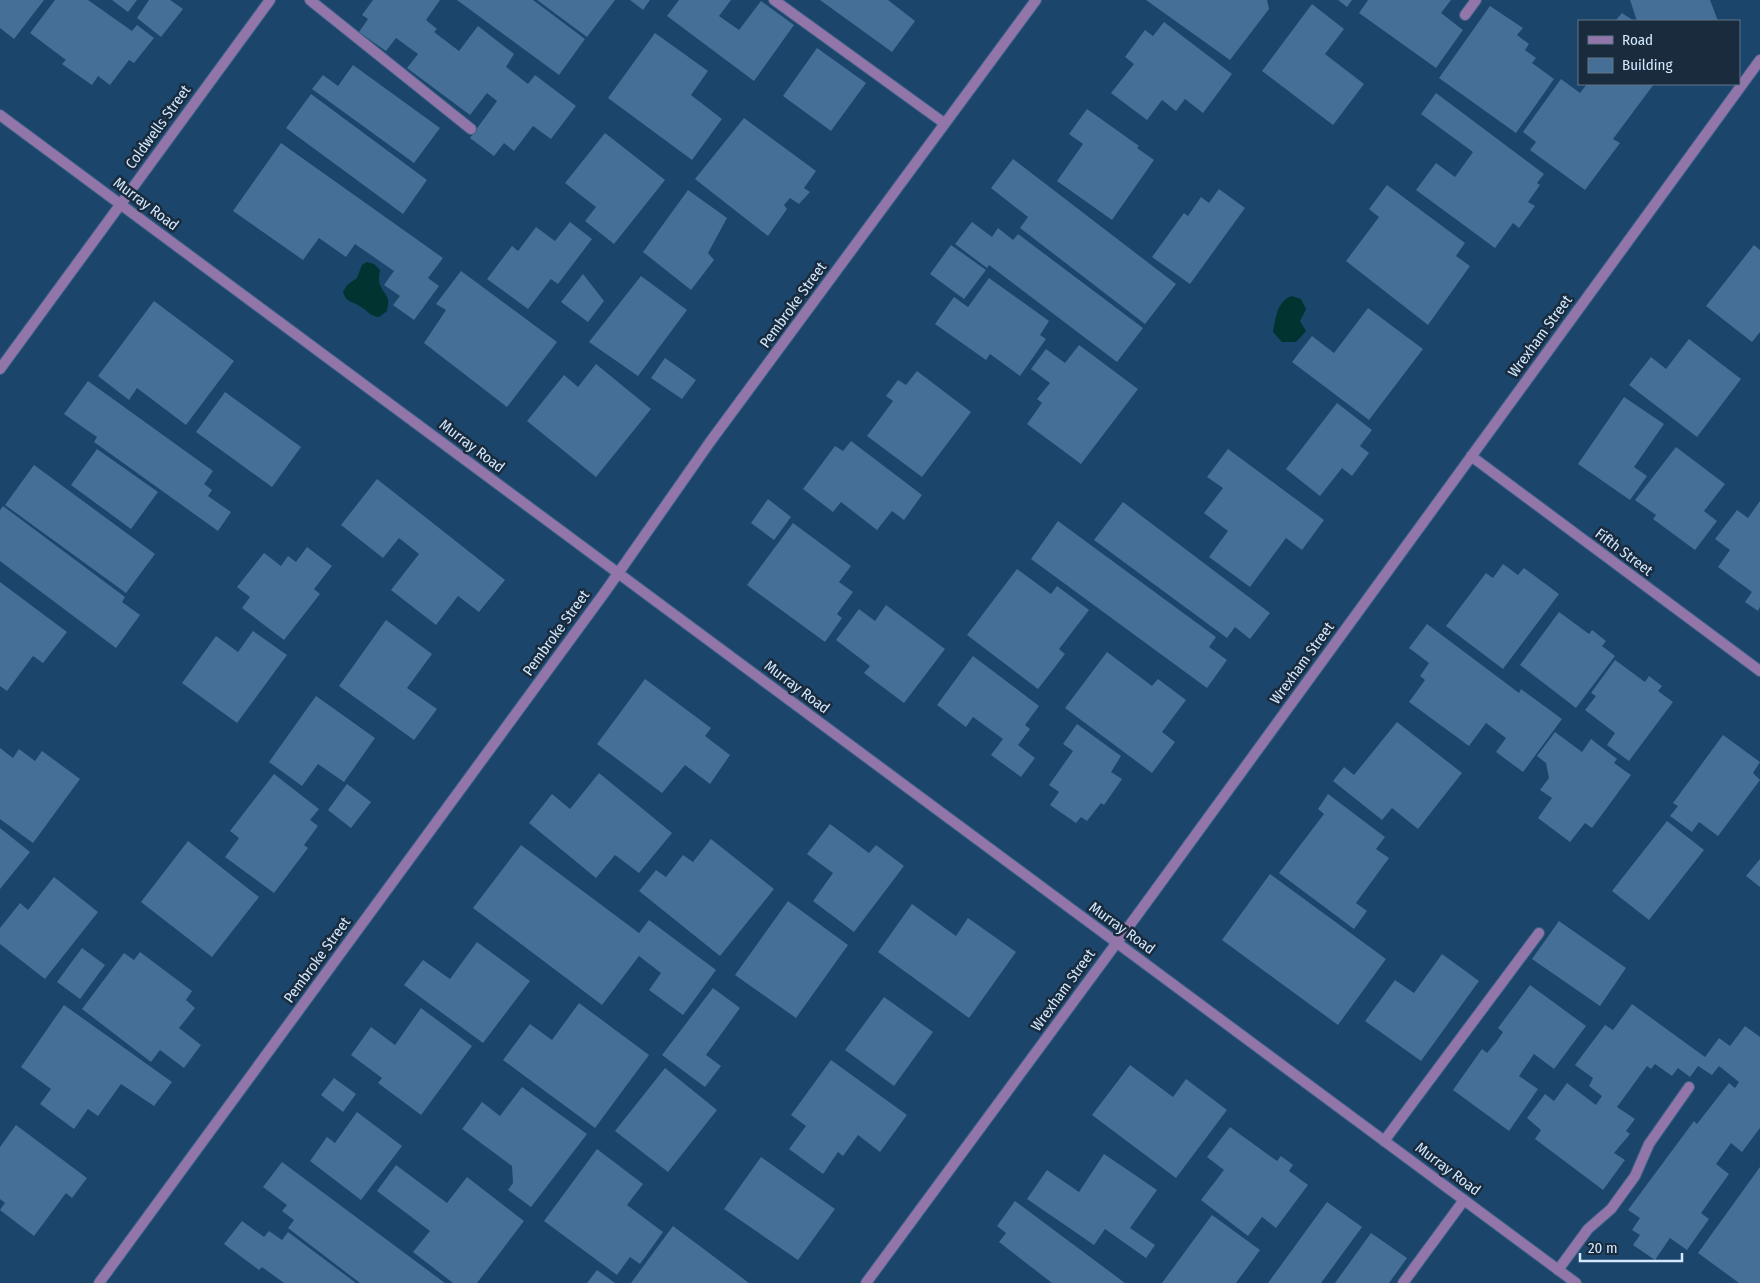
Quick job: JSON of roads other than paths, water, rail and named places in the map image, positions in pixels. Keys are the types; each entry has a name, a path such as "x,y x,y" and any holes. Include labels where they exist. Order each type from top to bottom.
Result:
{"street":[{"name":"Coldwells Street","path":"0,369 270,0"},
{"path":"310,0 471,129"},
{"path":"774,0 944,123"},
{"name":"Pembroke Street","path":"99,1283 618,573 710,442 1036,0"},
{"path":"1465,15 1476,0"},
{"name":"Wrexham Street","path":"866,1283 1760,60"},
{"name":"Murray Road","path":"0,115 1576,1283"},
{"name":"Fifth Street","path":"1471,456 1760,671"},
{"path":"1384,1141 1538,933"},
{"path":"1558,1270 1588,1229 1611,1209 1635,1176 1649,1144 1690,1086"},
{"path":"1403,1283 1464,1200"}]}
